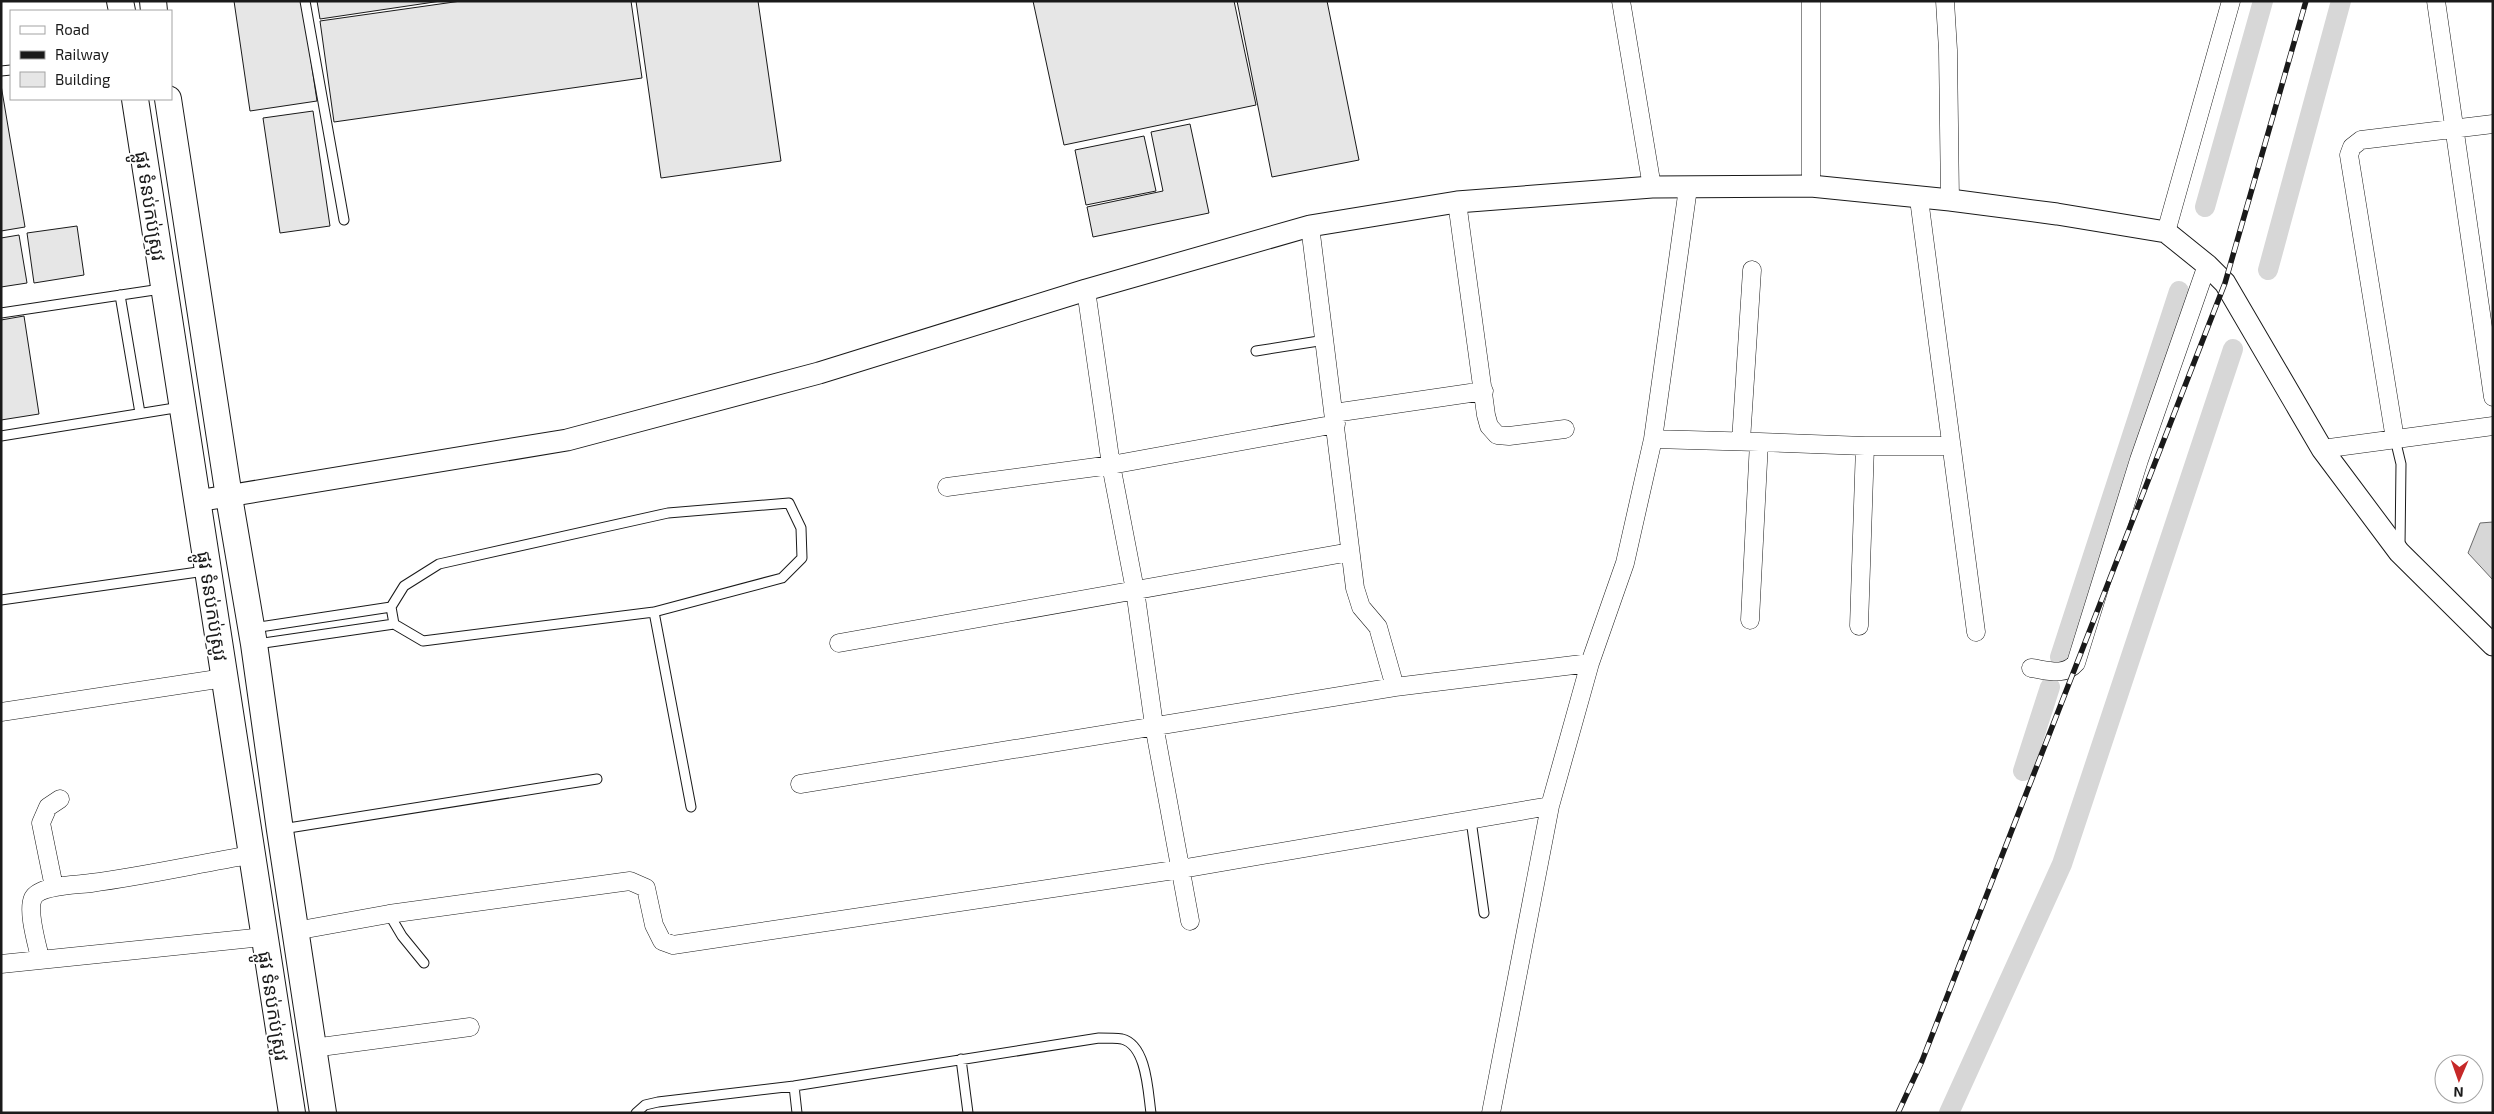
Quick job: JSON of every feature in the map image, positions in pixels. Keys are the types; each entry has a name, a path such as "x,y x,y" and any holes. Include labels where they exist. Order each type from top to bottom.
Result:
{"main road":[{"name":"ផ្លូវ ទំនប់កប់ស្រូវ","path":"135,100 250,855 292,1113"},
{"name":"ផ្លូវ ទំនប់កប់ស្រូវ","path":"168,100 229,496 253,636 323,1113"}],"street":[{"path":"1621,1 1652,187"},
{"path":"1811,1 1812,186"},
{"path":"1945,1 1948,50 1950,200"},
{"path":"2166,232 2231,1"},
{"path":"2436,1 2493,397"},
{"path":"2395,440 2349,155 2352,147 2361,140 2493,124"},
{"path":"197,501 567,440 819,373 1086,290 1310,226 1457,202 1652,187 1812,186 1919,199 1950,200 2057,214 2166,232 2207,265 2225,283 2322,449 2399,552 2493,645"},
{"path":"1491,1113 1550,806 1590,663 1624,563 1653,439 1688,188"},
{"path":"1919,199 1976,632"},
{"path":"1457,202 1489,426 1497,435 1509,436 1565,429"},
{"path":"1310,226 1335,419 1354,588 1361,608 1378,627 1395,686"},
{"path":"2031,668 2059,672 2070,670 2076,663 2139,460 2207,265"},
{"path":"1741,441 1752,270"},
{"path":"1086,290 1111,465 1135,590 1154,725 1182,869 1190,921"},
{"path":"947,487 1111,465 1335,419 1484,391"},
{"path":"2322,449 2493,426"},
{"path":"1653,439 1865,446 1952,446"},
{"path":"1750,620 1759,442"},
{"path":"1859,626 1865,446"},
{"path":"839,643 1350,552"},
{"path":"800,784 1395,686 1590,663"},
{"path":"1,712 224,678"},
{"path":"54,887 41,823 48,807 60,799"},
{"path":"295,931 389,914 630,881 646,888 654,925 662,941 673,945 1182,869 1550,806"},
{"path":"40,958 31,910 33,899 37,893 54,887 92,883 250,855"},
{"path":"1,964 40,958 263,937"},
{"path":"313,1048 470,1027"}],"lane":[{"path":"305,1 344,220"},
{"path":"1,313 164,289"},
{"path":"120,295 140,413"},
{"path":"1256,351 1325,340"},
{"path":"1,436 182,406"},
{"path":"2395,440 2401,464 2399,552"},
{"path":"253,636 394,624 423,641 654,612 782,578 802,558 801,528 789,503 668,513 439,564 404,586 391,607 394,624"},
{"path":"1,600 208,571"},
{"path":"253,636 391,607"},
{"path":"654,612 691,807"},
{"path":"280,830 597,779"},
{"path":"1470,820 1484,913"},
{"path":"389,914 402,936 424,963"},
{"path":"636,1113 645,1106 658,1102 794,1086 1099,1038 1124,1040 1138,1052 1145,1069 1151,1113"},
{"path":"961,1059 968,1113"},
{"path":"794,1086 797,1113"}],"shaded area":[{"path":"2493,522 2493,580 2468,553 2480,523"}],"building":[{"path":"234,1 302,1 317,101 250,111"},
{"path":"317,1 441,1 320,19"},
{"path":"461,1 631,1 642,78 334,122 320,21"},
{"path":"636,1 758,1 781,161 661,178"},
{"path":"1033,1 1234,1 1256,105 1064,145"},
{"path":"1237,1 1327,1 1359,160 1272,177"},
{"path":"1,85 25,227 1,231"},
{"path":"313,111 330,226 280,233 263,118"},
{"path":"1190,124 1209,213 1093,237 1087,207 1163,191 1151,132"},
{"path":"1144,136 1156,191 1086,205 1075,150"},
{"path":"77,226 84,275 34,283 27,233"},
{"path":"19,235 27,283 1,287 1,238"},
{"path":"24,316 39,414 1,420 1,320"}],"waterway":[{"path":"2205,207 2263,1"},
{"path":"2268,270 2341,1"},
{"path":"2060,657 2179,291"},
{"path":"1949,1113 2062,864 2233,349"},
{"path":"2023,771 2050,687"}],"railway":[{"path":"1898,1113 1922,1061 2225,283 2306,1"}]}
